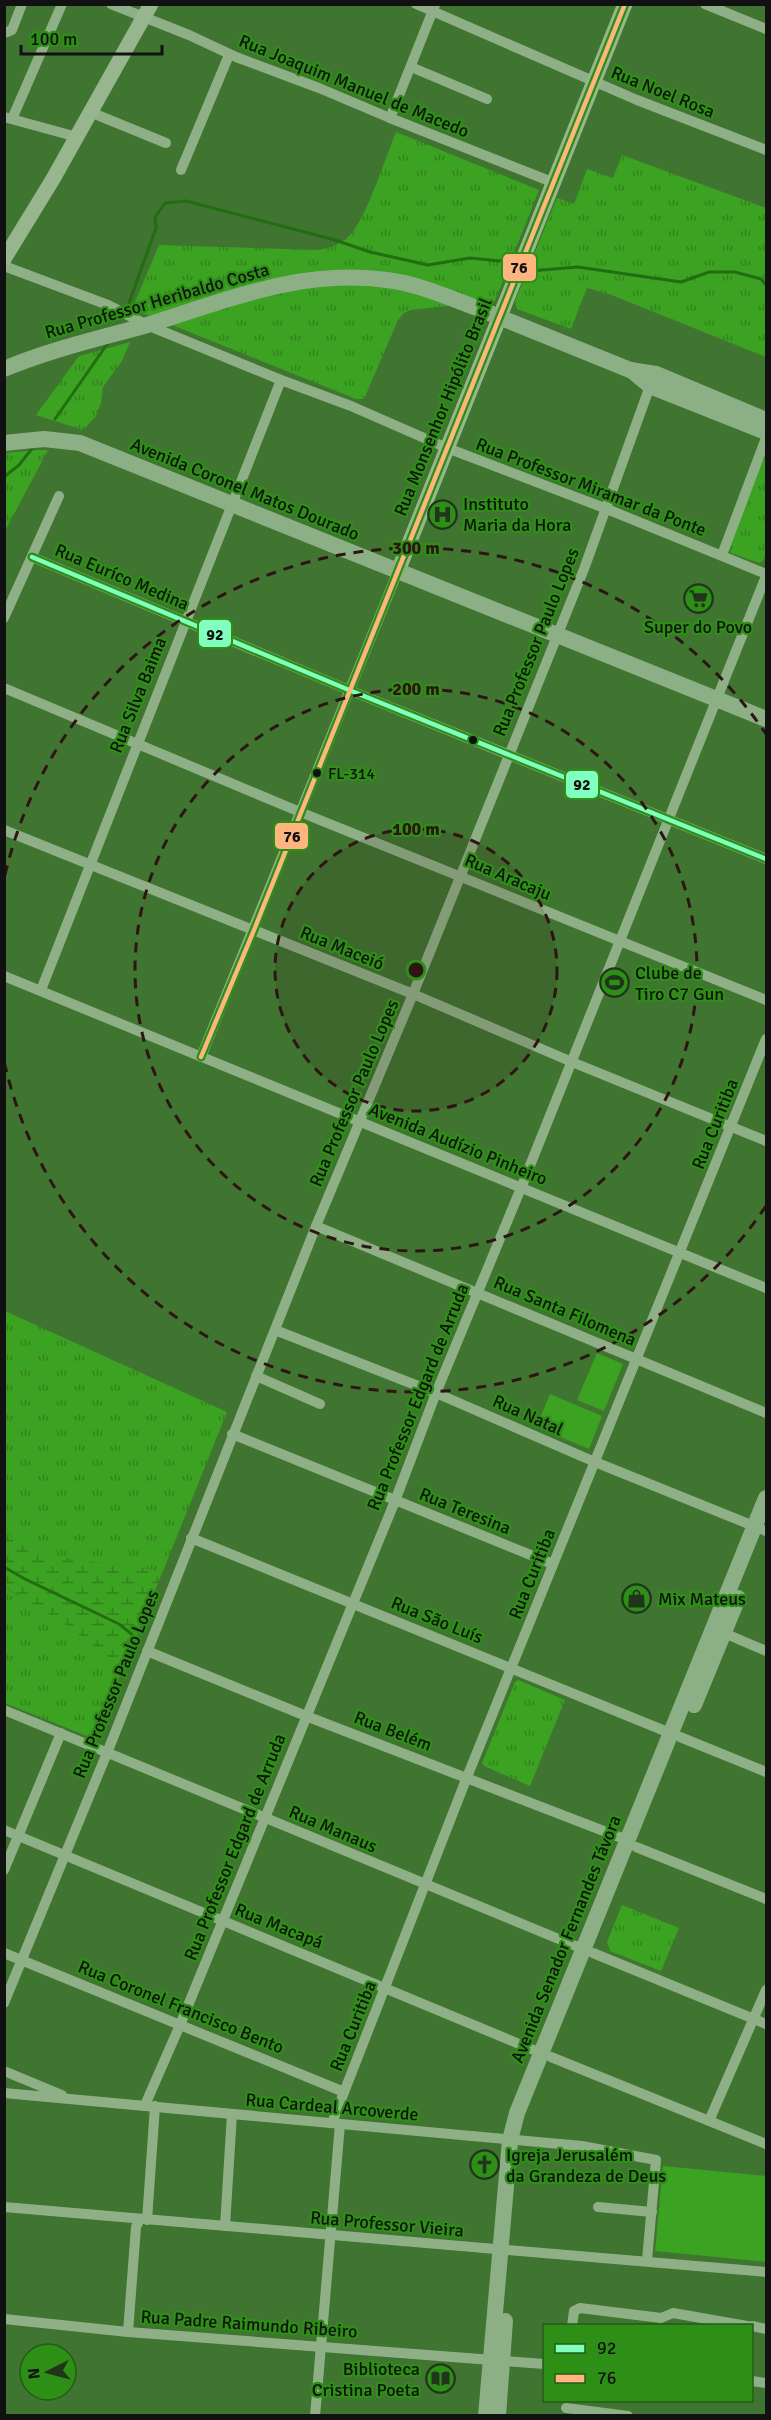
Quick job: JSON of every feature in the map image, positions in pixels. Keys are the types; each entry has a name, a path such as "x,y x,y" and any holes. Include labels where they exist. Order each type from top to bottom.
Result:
{"main road":[{"name":"Rua Monsenhor Hipólito Brasil","path":"398,571 552,182 595,82 624,4"},
{"path":"4,259 77,137 95,114 147,10"},
{"name":"Rua Professor Heribaldo Costa","path":"4,369 26,360 147,325 214,302 288,283 326,277 389,280 432,291 630,370 656,374 766,420"},
{"name":"Rua Professor Heribaldo Costa","path":"630,370 651,386 766,432"},
{"name":"Avenida Coronel Matos Dourado","path":"4,442 44,440 80,443 766,719"},
{"name":"Avenida Senador Fernandes Távora","path":"675,1735 724,1633 763,1528 766,1498"},
{"name":"Avenida Senador Fernandes Távora","path":"486,2415 496,2359 517,2113 546,2055 675,1735 763,1528"},
{"name":"Avenida Senador Fernandes Távora","path":"496,2359 498,2415"}],"street":[{"path":"4,33 12,30 22,4"},
{"path":"62,4 8,118 77,137"},
{"name":"Rua Joaquim Manuel de Macedo","path":"111,4 147,10 229,55 319,88 552,182"},
{"name":"Rua Noel Rosa","path":"416,4 434,8 595,82 766,150"},
{"path":"705,4 766,29"},
{"path":"390,118 434,8"},
{"path":"182,170 229,55"},
{"path":"411,67 488,99"},
{"path":"95,114 166,143"},
{"name":"Rua Professor Miramar da Ponte","path":"4,266 108,305 147,325 281,380 351,406 447,448 722,555 766,575"},
{"name":"Rua Silva Baima","path":"41,990 281,380"},
{"name":"Rua Professor Paulo Lopes","path":"4,2003 107,1753 316,1226 361,1122 558,635 607,509 651,386"},
{"path":"722,555 766,438"},
{"path":"4,618 59,496"},
{"name":"Rua Euríco Medina","path":"32,556 349,690 766,859"},
{"name":"Rua Monsenhor Hipólito Brasil","path":"201,1057 398,571"},
{"name":"Rua Professor Edgard de Arruda","path":"128,2332 136,2227 143,2220 150,2106 222,1920 395,1500 766,575"},
{"name":"Rua Aracaju","path":"4,688 300,812 766,1000"},
{"name":"Rua Maceió","path":"4,830 413,994 766,1141"},
{"name":"Avenida Audízio Pinheiro","path":"4,976 766,1288"},
{"name":"Rua Curitiba","path":"315,2415 332,2236 336,2123 344,2092 467,1777 766,1039"},
{"name":"Rua Santa Filomena","path":"316,1226 766,1413"},
{"name":"Rua Natal","path":"275,1330 436,1393 595,1462 763,1528"},
{"path":"256,1376 321,1404"},
{"name":"Rua Teresina","path":"232,1434 553,1564"},
{"name":"Rua São Luís","path":"191,1538 766,1772"},
{"path":"724,1633 766,1651"},
{"name":"Rua Belém","path":"147,1651 306,1716 632,1843 766,1899"},
{"name":"Rua Manaus","path":"4,1710 766,2024"},
{"path":"4,1870 61,1733"},
{"name":"Rua Macapá","path":"4,1830 766,2144"},
{"name":"Rua Coronel Francisco Bento","path":"4,1953 344,2092"},
{"path":"709,2121 766,1990"},
{"path":"4,2071 74,2099"},
{"name":"Rua Cardeal Arcoverde","path":"4,2093 582,2146 656,2160 652,2212"},
{"path":"225,2226 232,2114"},
{"name":"Rua Professor Vieira","path":"4,2207 332,2236 647,2260 766,2272"},
{"path":"598,2207 652,2212 647,2260"},
{"path":"572,2324 574,2311 580,2308 661,2318 673,2313 741,2324"},
{"name":"Rua Padre Raimundo Ribeiro","path":"4,2319 128,2332 543,2364"},
{"path":"566,2408 628,2415"}],"green space":[{"path":"396,132 539,190 495,301 411,310 404,313 398,320 364,399 356,399 132,309 159,245 315,250 329,248 342,242 349,236 362,216"},
{"path":"622,155 766,208 766,357 609,294 587,288 571,329 517,309 515,301 557,198 574,204 587,169 613,178"},
{"path":"130,342 122,361 103,387 101,403 96,416 83,430 36,415 79,356"},
{"path":"48,450 5,531 5,453"},
{"path":"766,452 766,553 763,561 759,563 731,553 728,546"},
{"path":"5,1311 227,1412 163,1571 87,1561 140,1628 125,1664 120,1665 123,1668 94,1739 5,1703 4,1587 19,1596 11,1536 4,1525"},
{"path":"597,1353 623,1364 604,1411 577,1400"},
{"path":"550,1394 602,1416 589,1449 536,1427"},
{"path":"4,1525 12,1538 37,1554 163,1571 123,1668 59,1620 5,1587"},
{"path":"518,1680 565,1700 530,1786 484,1766 482,1763 515,1682"},
{"path":"622,1905 679,1928 661,1971 610,1951 607,1942"},
{"path":"663,2166 766,2176 766,2262 655,2251"}],"waterway":[{"path":"129,303 156,228 155,217 165,203 186,201 335,240 370,252 428,265 470,258 500,261"},
{"path":"530,271 578,267 681,282 709,272 735,272 761,279 766,285"},
{"path":"55,419 108,343"},
{"path":"4,477 19,465 34,446"},
{"path":"4,1567 119,1624 134,1636"}],"transit line":[{"name":"76","path":"201,1057 625,4"},
{"name":"92","path":"32,557 349,690 766,859"}],"place":[{"name":"Instituto Maria da Hora","path":"442,514"},
{"name":"Super do Povo","path":"698,598"},
{"name":"FL-314","path":"317,773"},
{"name":"Clube de Tiro C7 Gun","path":"614,983"},
{"name":"Mix Mateus","path":"637,1599"},
{"name":"Igreja Jerusalém da Grandeza de Deus","path":"485,2165"},
{"name":"Biblioteca Cristina Poeta","path":"441,2379"}]}
